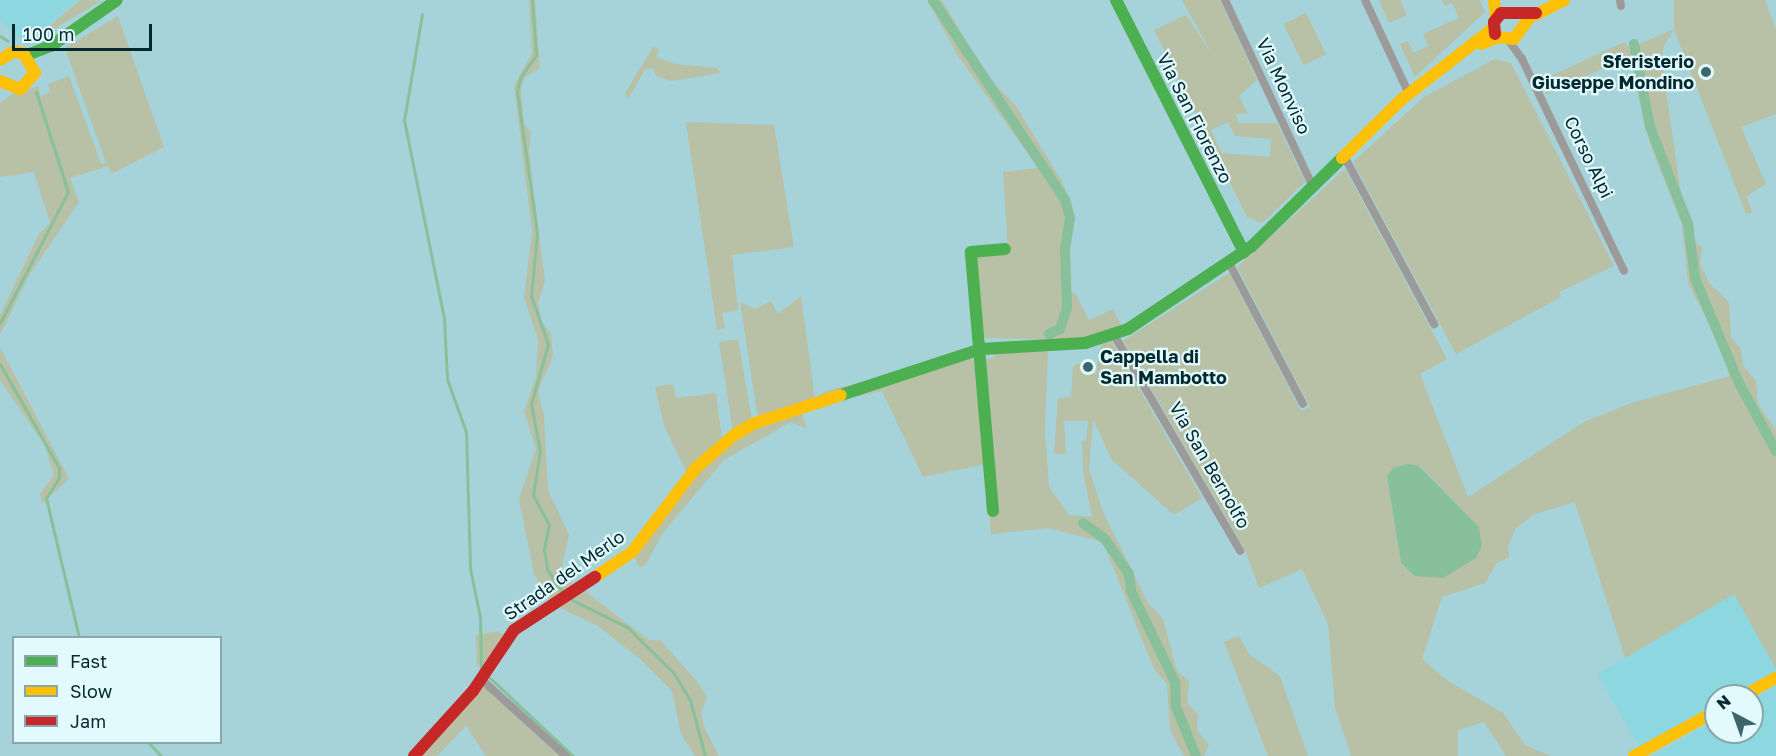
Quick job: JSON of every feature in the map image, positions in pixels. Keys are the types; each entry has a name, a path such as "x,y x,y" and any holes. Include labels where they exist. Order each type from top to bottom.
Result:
{"street":[{"path":"3,55 31,60 117,0"},
{"name":"Via San Fiorenzo","path":"1116,0 1244,252"},
{"name":"Via Monviso","path":"1225,0 1313,187"},
{"path":"1365,0 1409,94"},
{"name":"Corso Alpi","path":"1495,0 1624,271"},
{"path":"981,349 1080,344 1114,335 1244,252 1409,94 1474,47 1508,26 1564,0"},
{"path":"2,85 27,86 31,60"},
{"path":"1344,156 1434,324"},
{"path":"993,511 971,252 1005,249"},
{"path":"1229,263 1304,404"},
{"name":"Via San Bernolfo","path":"1114,335 1240,551"},
{"name":"Strada del Merlo","path":"414,756 482,679 514,630 639,545 696,468 748,426 981,349"},
{"path":"482,679 566,756"},
{"path":"1634,756 1704,718"}],"shaded area":[{"path":"0,0 78,0 26,44 0,21"},
{"path":"80,0 101,1 27,45"},
{"path":"529,0 535,0 540,68 525,77 521,90 524,124 531,132 529,151 545,281 538,303 542,323 551,333 553,356 538,391 544,416 548,490 569,535 560,574 574,586 550,600 534,574 519,499 536,449 524,411 536,377 538,340 524,298 532,231 514,86 532,53"},
{"path":"927,0 942,0 987,76 1016,106 1063,183 1068,198 1061,297 1075,292 1089,320 1113,309 1122,327 1079,340 984,338 974,254 1008,251 1003,172 1038,168 958,56"},
{"path":"1182,0 1220,0 1257,80 1239,96 1248,114 1235,114 1239,123 1277,123 1305,182 1262,223 1247,217 1154,30 1186,15 1212,54","holes":["1228,122 1235,136 1271,139 1270,157 1222,153 1211,130"]},
{"path":"1379,0 1400,0 1407,15 1389,23"},
{"path":"1442,0 1480,0 1485,12 1415,77 1400,44 1408,41 1413,53 1428,46 1423,34 1459,18 1452,3 1445,6"},
{"path":"1674,0 1765,0 1776,29 1776,114 1741,127 1766,184 1747,196 1752,213 1746,214 1674,29"},
{"path":"1306,13 1326,54 1304,65 1284,24"},
{"path":"118,16 164,147 111,174 108,166 70,178 79,202 30,274 0,335 0,315 39,234 50,223 34,172 0,177 0,103 12,94 39,86 40,96 50,93 48,84 69,76 101,164 106,163 65,48"},
{"path":"1674,29 1663,48 1662,63 1681,194 1694,224 1694,240 1702,248 1700,264 1709,283 1729,302 1731,337 1741,349 1743,365 1756,381 1758,404 1776,430 1776,669 1734,594 1625,658 1575,502 1533,515 1515,529 1508,546 1509,557 1496,564 1485,583 1442,597 1422,659 1448,681 1503,713 1525,745 1551,756 1506,756 1484,722 1458,730 1458,756 1351,756 1335,708 1328,624 1302,569 1259,588 1245,550 1123,341 1229,273 1301,411 1310,407 1237,267 1345,169 1447,359 1420,374 1468,497 1584,422 1634,402 1730,376 1715,335 1688,283 1682,225 1650,144 1633,55 1547,94 1540,81 1624,42 1630,48","holes":["1420,466 1479,527 1482,546 1414,576 1401,563 1387,476"]},
{"path":"653,47 659,49 656,57 675,64 717,68 721,73 671,81 656,76 653,68 645,70 628,99 625,93"},
{"path":"1495,59 1511,63 1614,266 1559,292 1561,297 1456,354 1353,162 1424,97"},
{"path":"686,122 774,125 794,247 732,255 738,310 722,313 725,328 717,330"},
{"path":"801,296 815,399 826,391 878,378 758,419 740,302 755,309 771,301 778,314"},
{"path":"738,339 752,421 733,432 719,342"},
{"path":"1111,340 1202,498 1174,515 1112,460 1093,419 1089,469 1103,512 1148,603 1163,619 1177,671 1189,681 1187,703 1198,714 1197,731 1209,744 1204,756 1184,756 1170,730 1167,684 1154,669 1103,542 1048,528 991,534 989,513 997,512 986,359 994,358 994,351 1048,351 1045,432 1049,487 1069,515 1092,517 1083,471 1082,441 1086,441 1088,421 1064,421 1066,454 1054,454 1058,398 1071,397 1073,366 1082,362 1080,370 1096,374 1101,344"},
{"path":"0,347 69,479 42,504 40,494 54,475 45,446 0,380"},
{"path":"968,359 974,360 986,464 923,477 882,391 817,405"},
{"path":"673,384 676,398 716,393 722,440 688,475 664,426 655,387"},
{"path":"801,410 807,429 791,422 724,460 662,534 646,564 642,568 637,564 635,554 694,475 746,430"},
{"path":"1408,464 1419,466 1479,527 1482,546 1476,558 1443,578 1414,576 1401,563 1387,476 1393,468"},
{"path":"1776,569 1776,672 1754,684 1704,684 1704,713 1640,748 1597,674"},
{"path":"582,589 649,640 660,640 696,680 707,697 701,713 705,729 719,756 695,756 681,734 672,691 640,659 598,626 554,605"},
{"path":"498,631 503,635 483,669 477,666 476,635"},
{"path":"1239,636 1249,654 1280,676 1308,756 1268,756 1224,642"},
{"path":"483,685 561,756 486,756 466,726 437,756 420,756"},
{"path":"1776,685 1776,756 1652,756 1704,727 1704,744 1764,744 1764,692"}],"waterway":[{"path":"532,0 536,55 520,78 517,91 537,233 531,296 548,344 531,404 540,451 533,495 549,525 544,549 547,569 563,593"},
{"path":"933,0 1065,200 1070,218 1065,250 1067,308 1060,329 1049,334"},
{"path":"422,14 404,120 444,319 447,379 466,432 470,568 480,617 481,669"},
{"path":"0,36 8,41"},
{"path":"1634,44 1650,127 1688,224 1695,278 1738,381 1776,451"},
{"path":"0,323 68,192 36,92"},
{"path":"0,364 59,468 59,478 46,498 79,636"},
{"path":"1083,523 1105,539 1129,574 1131,591 1175,682 1176,707 1196,756"},
{"path":"568,598 627,627 673,672 690,700 705,756"},
{"path":"490,678 573,756"},
{"path":"150,744 161,756"}],"traffic: fast":[{"path":"27,55 51,46 117,0"},
{"path":"1116,0 1244,252"},
{"path":"841,395 981,349 1085,343 1128,329 1252,246 1342,158"},
{"path":"993,511 971,252 1005,249"}],"traffic: slow":[{"path":"1494,0 1496,17"},
{"path":"1481,44 1498,37 1514,39 1529,18 1564,0"},
{"path":"1342,158 1401,100 1493,28"},
{"path":"0,60 13,52 23,53 35,73 20,89 0,81"},
{"path":"595,577 632,552 696,468 734,435 755,423 841,395"},
{"path":"1764,685 1776,678"},
{"path":"1634,756 1704,718"}],"traffic: jam":[{"path":"1495,34 1494,22 1501,13 1536,13"},
{"path":"414,756 473,691 514,630 595,577"}],"place":[{"name":"Sferisterio Giuseppe Mondino","path":"1706,72"},
{"name":"Cappella di San Mambotto","path":"1088,367"}]}
